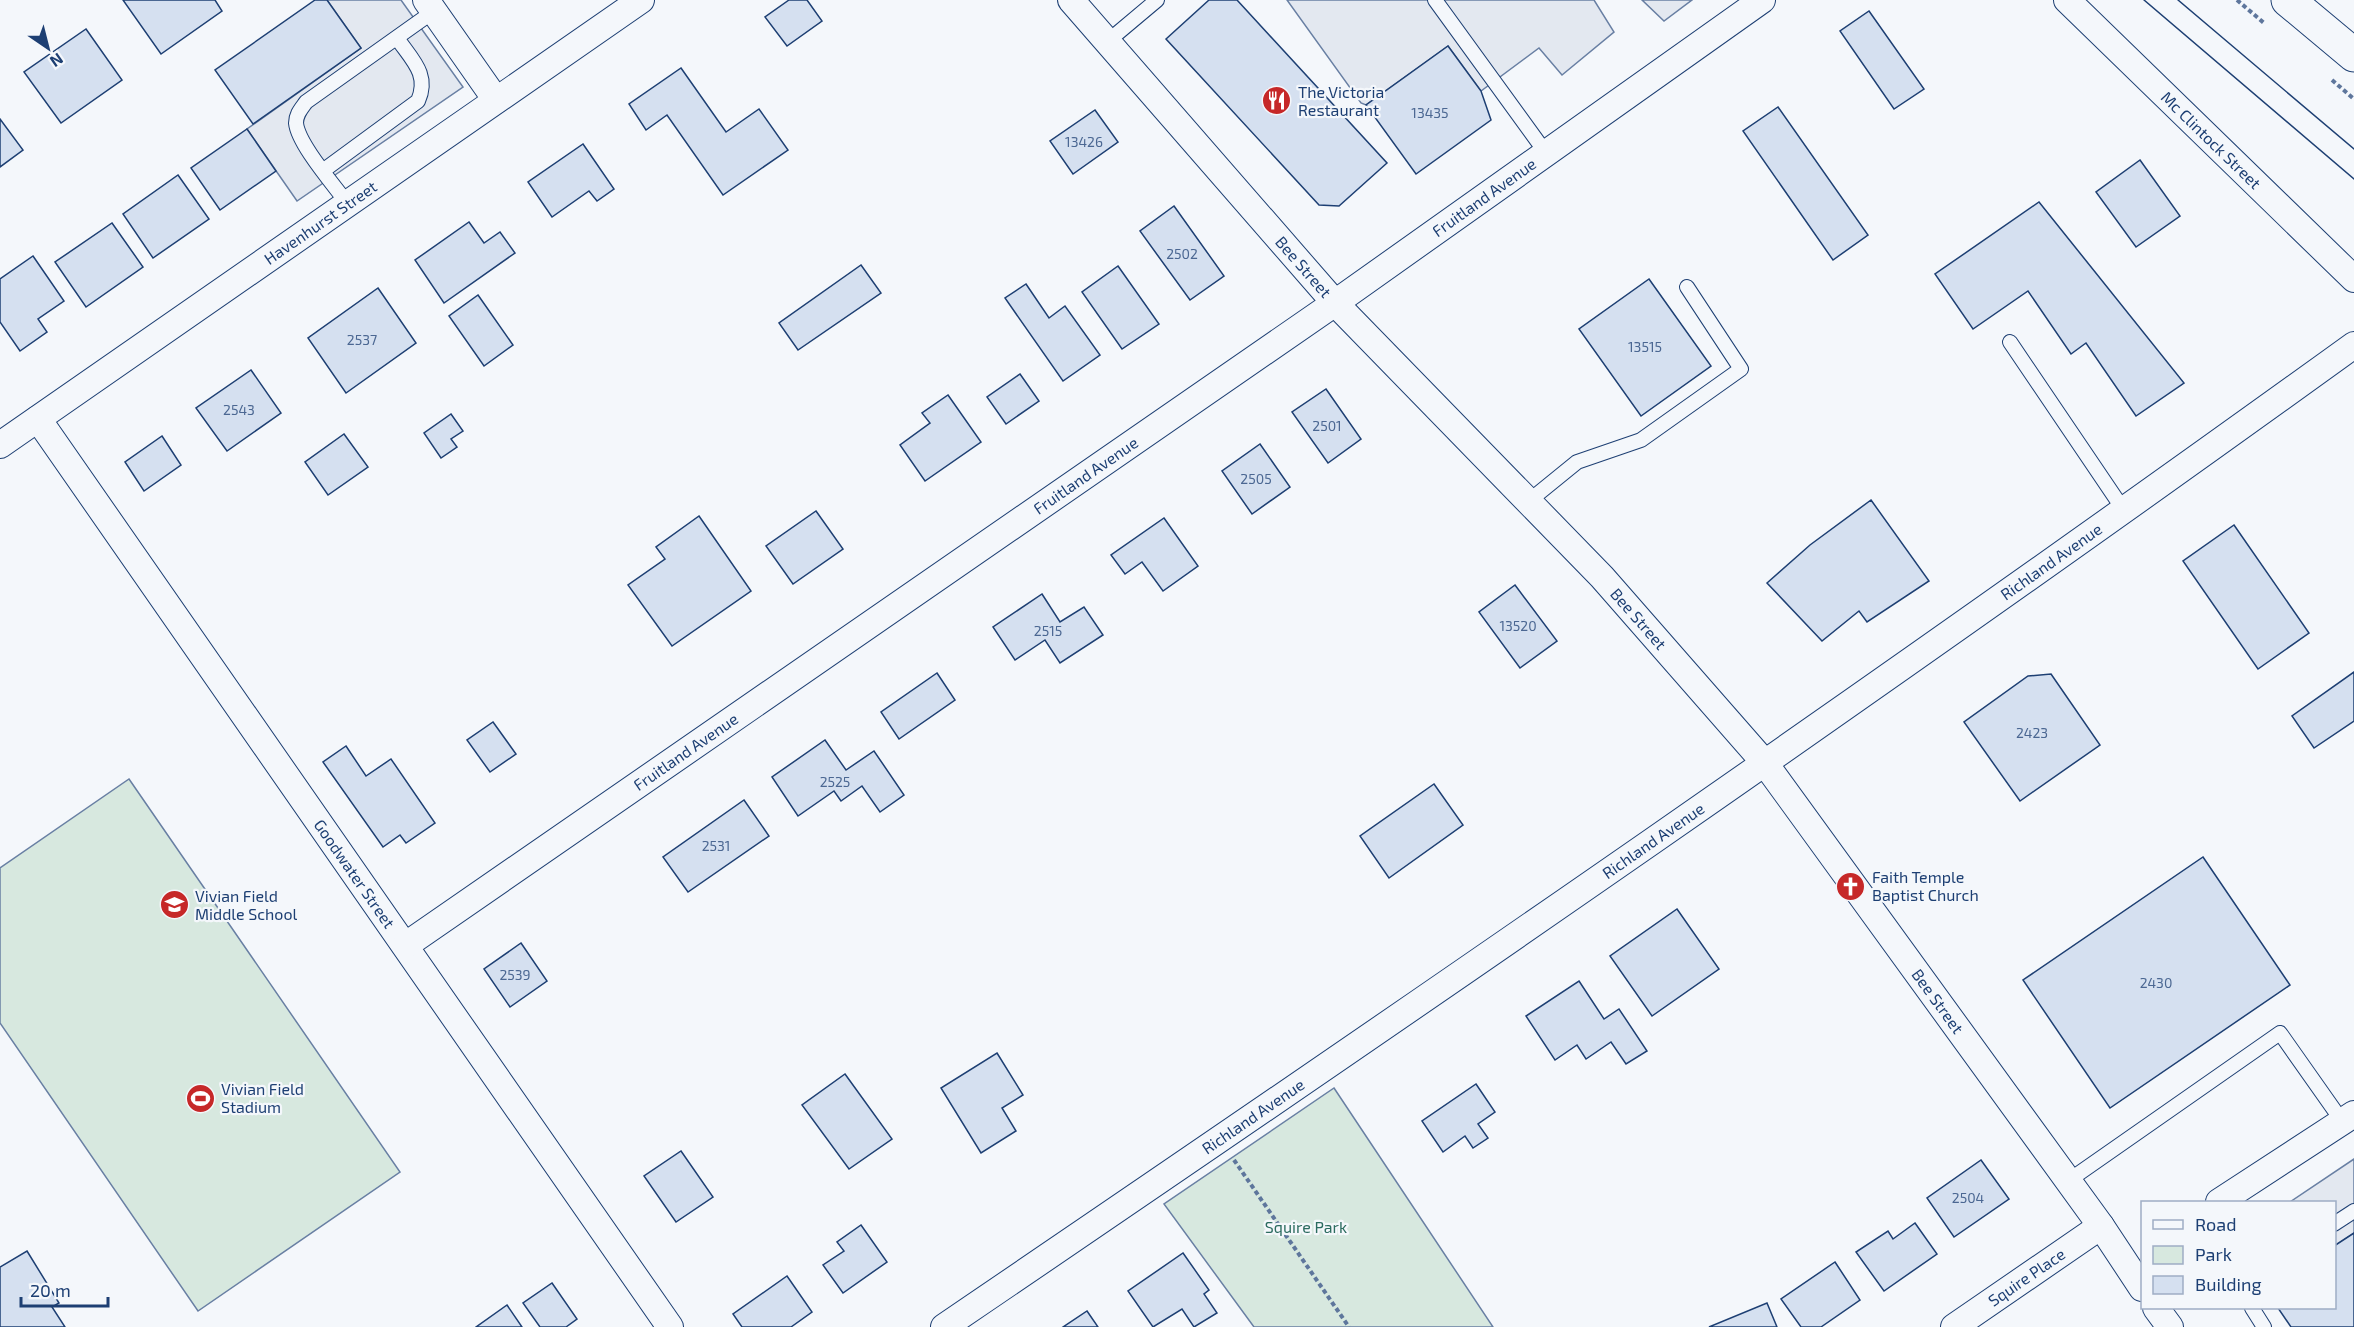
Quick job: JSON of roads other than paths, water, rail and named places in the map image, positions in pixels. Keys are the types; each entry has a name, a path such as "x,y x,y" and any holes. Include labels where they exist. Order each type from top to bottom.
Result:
{"street":[{"name":"Havenhurst Street","path":"0,445 641,0"},
{"name":"Bee Street","path":"1071,0 1335,303 1602,577 1764,762 2101,1226 2134,1259 2141,1284"},
{"name":"Fruitland Avenue","path":"406,945 1335,303 1762,0"},
{"name":"Mc Clintock Street","path":"2067,0 2354,279"},
{"path":"2288,0 2354,55"},
{"path":"430,6 496,100"},
{"name":"Richland Avenue","path":"944,1327 1764,762 2354,345"},
{"name":"Goodwater Street","path":"38,419 670,1327"},
{"path":"2222,1201 2348,1118"},
{"name":"Squire Place","path":"1954,1327 2101,1226"},
{"path":"2157,1309 2170,1327"}],"lane":[{"path":"1107,42 1157,0"},
{"path":"1441,2 1546,153"},
{"path":"347,203 302,140 296,125 297,114 306,102 397,38 430,6"},
{"path":"324,170 406,112 417,100 424,87 421,74 397,38"},
{"path":"1529,501 1577,462 1641,440 1741,369 1687,287"},
{"path":"2010,342 2123,509"},
{"path":"2068,1180 2280,1033 2348,1118"},
{"path":"2336,1223 2354,1211"},
{"path":"2253,1309 2264,1327"}],"tram line":[{"path":"2144,0 2354,179"},
{"path":"2178,0 2354,149"}],"place":[{"name":"The Victoria Restaurant","path":"1277,101"},
{"name":"Faith Temple Baptist Church","path":"1851,886"},
{"name":"Vivian Field Middle School","path":"174,905"},
{"name":"Vivian Field Stadium","path":"200,1098"}],"park label":[{"name":"Squire Park","path":"1306,1227"}]}
